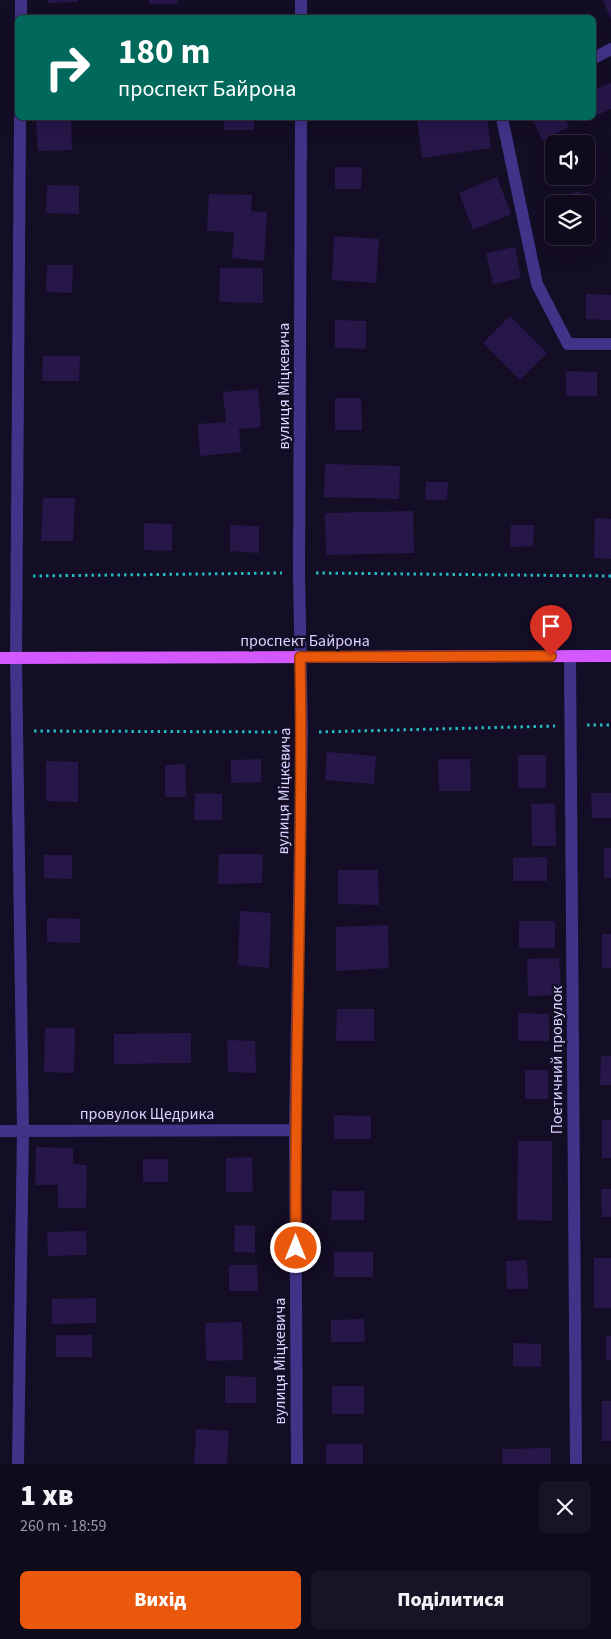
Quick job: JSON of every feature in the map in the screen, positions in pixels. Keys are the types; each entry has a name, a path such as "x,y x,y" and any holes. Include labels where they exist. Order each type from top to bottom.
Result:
{"main road":[{"name":"проспект Байрона","path":"0,658 611,656"}],"street":[{"path":"21,0 21,15"},
{"path":"301,0 301,15"},
{"path":"596,57 611,49"},
{"path":"18,1464 23,1131 16,658 20,120"},
{"name":"вулиця Міцкевича","path":"297,1464 295,1130 302,732 300,657 301,120"},
{"path":"502,120 537,284 568,344 611,344"},
{"name":"Поетичний провулок","path":"570,656 576,1464"},
{"name":"провулок Щедрика","path":"0,1131 295,1130"}],"building":[{"path":"48,0 78,0 78,2 48,3"},
{"path":"149,0 177,0 177,4 149,4"},
{"path":"603,0 611,0 611,19"},
{"path":"611,83 611,109 597,115 596,112 596,89"},
{"path":"36,120 71,120 72,150 38,151"},
{"path":"224,120 254,120 254,130 224,130"},
{"path":"417,120 487,120 491,148 422,158"},
{"path":"533,120 565,120 569,127 552,135 545,135 545,139 542,140"},
{"path":"335,167 362,167 361,189 335,189"},
{"path":"497,177 511,214 473,230 459,193"},
{"path":"47,185 79,186 79,214 46,213"},
{"path":"580,191 581,195 567,195"},
{"path":"209,194 252,195 251,211 267,212 264,261 232,258 234,232 207,231"},
{"path":"334,236 379,239 376,283 332,280"},
{"path":"515,247 521,278 493,284 486,253"},
{"path":"47,265 73,265 72,293 46,292"},
{"path":"220,268 263,268 263,303 219,302"},
{"path":"586,294 611,295 611,320 586,319"},
{"path":"510,316 547,353 520,380 483,343"},
{"path":"335,320 366,321 366,349 335,348"},
{"path":"43,356 80,356 79,381 42,381"},
{"path":"566,371 597,372 597,396 566,396"},
{"path":"258,389 261,427 239,429 241,452 200,456 198,424 226,422 223,392"},
{"path":"335,398 361,398 362,430 335,430"},
{"path":"325,464 400,466 399,499 324,497"},
{"path":"426,482 448,482 447,500 425,500"},
{"path":"43,498 75,498 73,541 41,541"},
{"path":"413,511 414,553 326,555 325,513"},
{"path":"595,518 611,519 611,559 594,558"},
{"path":"144,523 172,524 172,551 144,550"},
{"path":"230,525 259,526 259,553 230,551"},
{"path":"511,525 534,525 533,546 510,547"},
{"path":"327,752 376,756 374,784 325,780"},
{"path":"518,755 546,755 546,788 518,788"},
{"path":"261,759 261,782 231,783 231,760"},
{"path":"438,759 470,759 471,791 439,791"},
{"path":"46,761 78,762 78,802 46,801"},
{"path":"185,764 186,797 165,797 165,765"},
{"path":"195,793 222,794 222,820 194,820"},
{"path":"591,793 611,793 611,818 592,818"},
{"path":"555,803 556,846 532,846 531,804"},
{"path":"604,848 611,848 611,878 604,878"},
{"path":"219,854 263,854 262,883 218,884"},
{"path":"44,855 72,855 72,879 44,878"},
{"path":"547,857 547,881 513,881 513,858"},
{"path":"338,870 378,870 379,905 338,904"},
{"path":"240,911 271,913 269,968 238,965"},
{"path":"47,918 80,919 80,943 47,942"},
{"path":"519,921 555,921 555,948 519,948"},
{"path":"388,925 389,968 336,971 336,927"},
{"path":"602,934 611,934 611,968 602,968"},
{"path":"559,958 561,995 528,996 527,959"},
{"path":"337,1009 374,1009 374,1041 336,1041"},
{"path":"518,1013 549,1014 549,1041 518,1041"},
{"path":"45,1028 75,1028 74,1073 44,1072"},
{"path":"191,1033 191,1063 114,1064 114,1034"},
{"path":"227,1040 255,1041 256,1073 228,1072"},
{"path":"601,1056 611,1056 611,1085 600,1085"},
{"path":"525,1070 548,1070 548,1099 525,1099"},
{"path":"334,1115 371,1116 371,1139 334,1139"},
{"path":"602,1120 611,1120 611,1158 602,1158"},
{"path":"518,1141 552,1141 552,1221 517,1220"},
{"path":"36,1147 73,1148 73,1164 87,1165 86,1208 58,1208 58,1185 35,1185"},
{"path":"252,1157 253,1192 226,1192 226,1158"},
{"path":"143,1159 168,1159 168,1182 143,1182"},
{"path":"601,1189 611,1189 611,1217 602,1217"},
{"path":"332,1191 365,1191 364,1220 331,1220"},
{"path":"235,1225 255,1226 255,1253 234,1252"},
{"path":"86,1231 87,1255 48,1256 47,1232"},
{"path":"334,1252 373,1252 373,1277 334,1277"},
{"path":"594,1258 611,1258 611,1308 594,1308"},
{"path":"527,1260 528,1289 507,1289 506,1261"},
{"path":"229,1265 257,1265 258,1291 229,1291"},
{"path":"96,1298 96,1323 52,1324 52,1299"},
{"path":"364,1319 365,1342 331,1342 331,1320"},
{"path":"242,1322 243,1360 206,1361 205,1323"},
{"path":"56,1335 92,1335 92,1357 56,1357"},
{"path":"606,1336 611,1336 611,1360 606,1360"},
{"path":"513,1343 541,1344 541,1367 513,1366"},
{"path":"225,1376 256,1377 256,1403 225,1403"},
{"path":"332,1386 364,1386 364,1414 332,1414"},
{"path":"602,1401 611,1401 611,1441 602,1441"},
{"path":"196,1429 229,1431 227,1464 194,1464"},
{"path":"326,1444 363,1444 363,1464 326,1464"},
{"path":"551,1448 551,1464 503,1464 502,1449"}],"route":[{"path":"296,1248 295,1130 302,732 300,657 551,656"}]}
